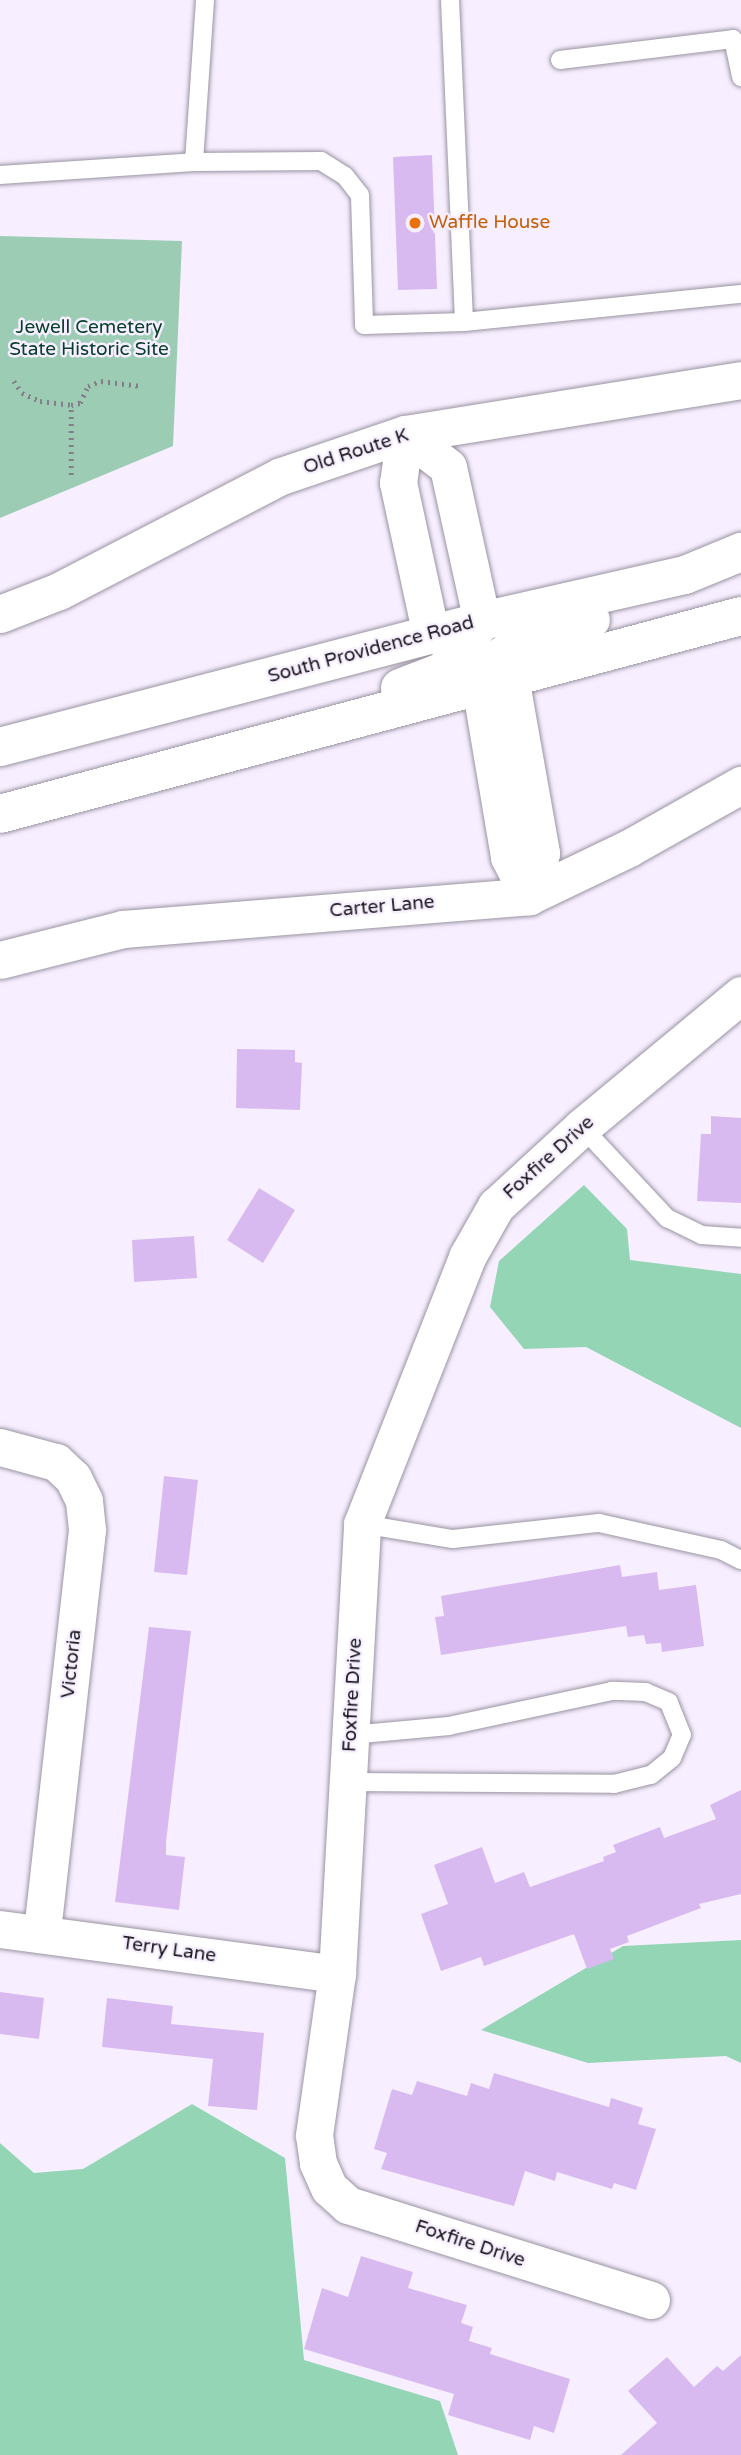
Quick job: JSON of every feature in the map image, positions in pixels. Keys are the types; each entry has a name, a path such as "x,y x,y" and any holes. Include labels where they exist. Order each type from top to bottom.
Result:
{"main road":[{"name":"South Providence Road","path":"0,747 482,621 685,575 741,552"},
{"path":"495,681 487,667 523,641 665,597 685,575"},
{"path":"0,814 741,616"},
{"path":"267,741 279,721 418,683 444,671 482,621"}],"street":[{"name":"Old Route K","path":"0,614 59,592 281,476 405,434 741,380"},
{"path":"431,635 398,483 405,434 448,467 482,621"},
{"path":"495,681 509,857 528,896"},
{"name":"Carter Lane","path":"0,960 123,929 528,896 629,848 741,785"},
{"name":"Foxfire Drive","path":"651,2300 348,2205 329,2188 317,2163 314,2135 337,1974 362,1524 473,1246 496,1206 582,1126 741,995"},
{"name":"Victoria","path":"0,1447 56,1462 73,1478 84,1501 87,1530 42,1933"},
{"name":"Terry Lane","path":"0,1929 337,1974"}],"lane":[{"path":"194,162 205,0"},
{"path":"450,0 464,322"},
{"path":"560,60 737,39 741,77"},
{"path":"0,175 194,162 321,161 345,176 360,195 364,325 464,322 741,294"},
{"path":"582,1126 667,1218 702,1235 741,1238"},
{"path":"362,1524 453,1539 598,1523 721,1550 741,1560"},
{"path":"348,1782 614,1784 650,1774 672,1758 682,1735 669,1702 646,1692 612,1691 449,1726 350,1735"}],"path":[{"path":"14,381 31,397 71,405 80,403 88,386 101,381 141,386"},
{"path":"71,405 71,475"}],"green space":[{"name":"Jewell Cemetery State Historic Site","path":"0,236 182,241 173,446 0,518"},
{"path":"584,1185 627,1229 630,1260 741,1274 741,1428 586,1347 524,1349 490,1307 499,1261"},
{"path":"741,1940 741,2063 726,2056 588,2063 481,2030 623,1946"},
{"path":"192,2104 285,2158 304,2360 440,2401 458,2455 0,2455 0,2143 34,2173 83,2169"}],"building":[{"name":"Waffle House","path":"432,155 437,289 398,290 393,157"},
{"path":"237,1049 295,1050 295,1062 302,1063 300,1110 236,1108"},
{"path":"711,1116 741,1118 741,1203 697,1201 701,1134 711,1134"},
{"path":"259,1188 295,1210 263,1263 227,1240"},
{"path":"194,1236 197,1278 134,1282 132,1240"},
{"path":"164,1476 198,1480 187,1575 154,1572"},
{"path":"620,1565 622,1577 657,1572 659,1590 696,1585 704,1646 662,1652 661,1643 646,1644 644,1635 628,1637 626,1626 441,1655 435,1617 444,1616 441,1596"},
{"path":"149,1627 191,1631 166,1842 166,1855 185,1857 179,1910 115,1902"},
{"path":"741,1790 741,1894 699,1904 701,1908 627,1936 629,1942 610,1949 614,1959 587,1969 574,1934 484,1966 481,1957 441,1971 421,1914 448,1904 434,1865 482,1847 495,1883 524,1872 530,1887 604,1861 603,1857 616,1852 613,1845 660,1827 664,1838 716,1819 710,1805"},
{"path":"0,1992 44,1998 39,2039 0,2034"},
{"path":"107,1998 173,2006 171,2024 264,2033 257,2110 208,2106 213,2059 102,2047"},
{"path":"494,2073 609,2107 611,2098 643,2108 638,2124 656,2129 636,2190 614,2183 612,2189 557,2172 555,2181 525,2171 514,2206 381,2169 387,2153 374,2149 392,2089 412,2095 417,2081 467,2096 471,2083 489,2089"},
{"path":"361,2256 413,2272 408,2288 467,2305 461,2323 473,2327 469,2341 492,2348 490,2354 570,2379 554,2433 534,2426 530,2440 448,2415 454,2394 304,2349 322,2288 348,2297"},
{"path":"741,2355 741,2455 621,2455 657,2423 628,2391 667,2357 694,2387 717,2366 723,2371"}],"place":[{"name":"Waffle House","path":"415,223"}]}
